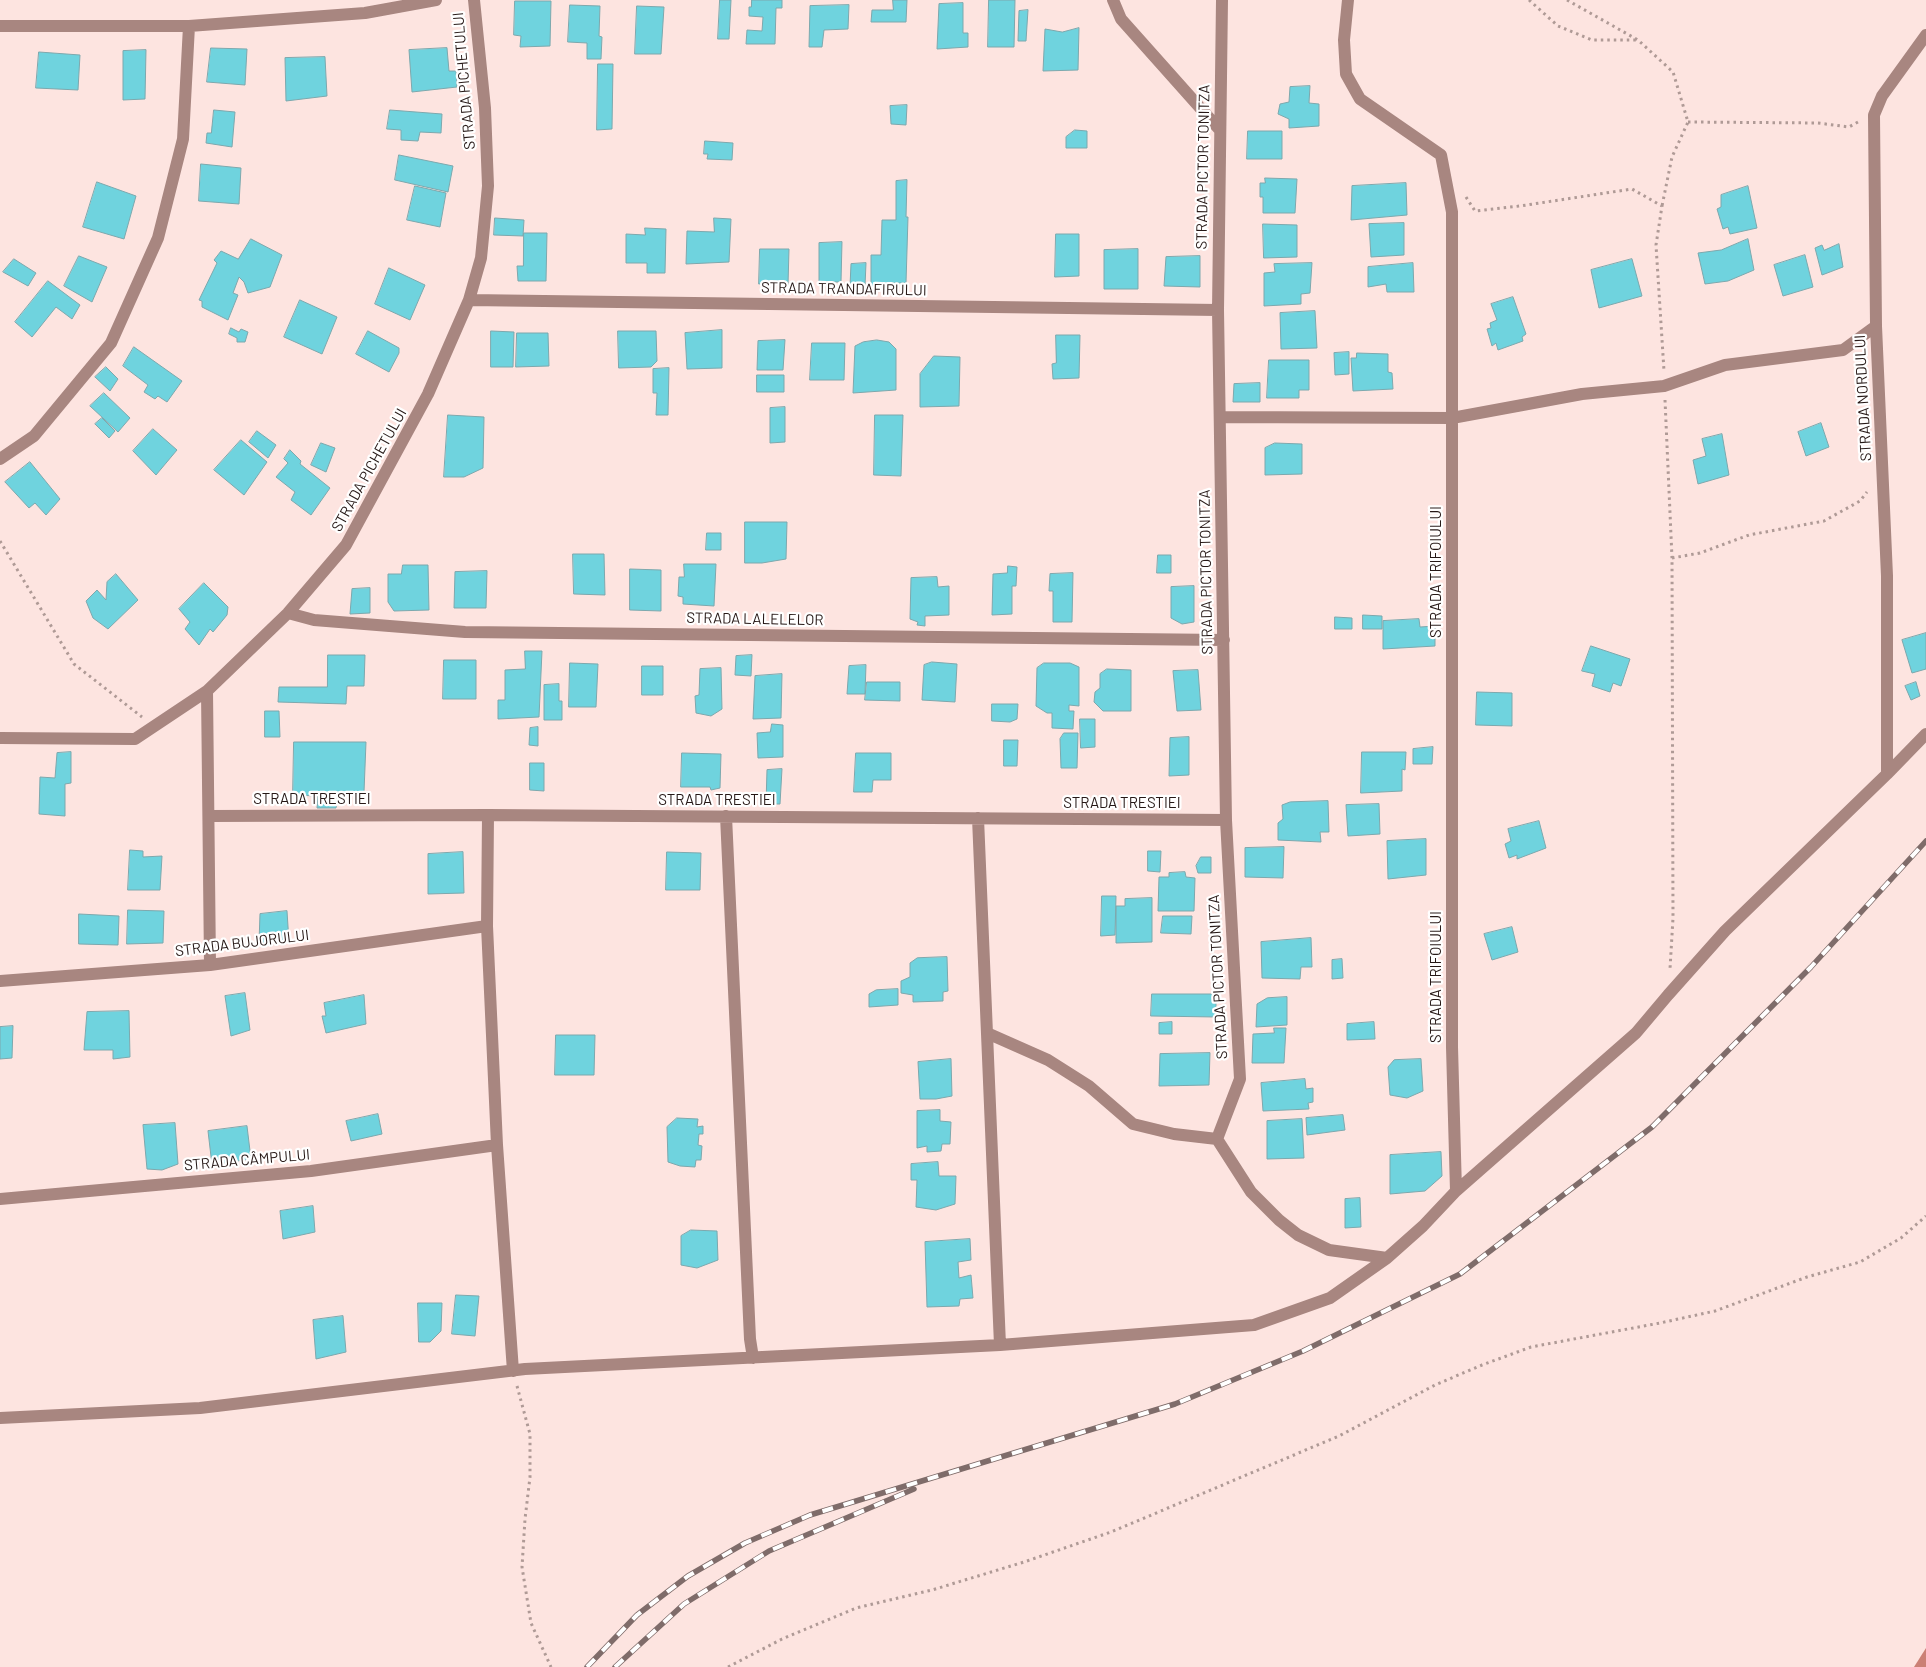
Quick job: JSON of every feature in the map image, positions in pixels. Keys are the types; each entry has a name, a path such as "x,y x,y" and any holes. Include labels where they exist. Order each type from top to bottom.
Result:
{"street":[{"path":"0,26 189,26 436,0"},
{"name":"STRADA PICHETULUI","path":"0,738 134,739 207,692 288,613 346,545 428,394 469,300 481,258 488,186 485,108 474,0"},
{"path":"1113,0 1121,19 1219,129"},
{"name":"STRADA PICTOR TONITZA","path":"1217,1139 1240,1079 1226,820 1218,310 1222,0"},
{"name":"STRADA TRIFOIULUI","path":"1348,0 1344,40 1346,74 1360,99 1441,155 1452,212 1452,1047 1456,1191"},
{"path":"0,459 34,436 111,343 158,238 182,139 189,26"},
{"name":"STRADA NORDULUI","path":"1887,774 1887,576 1876,326 1874,115 1882,96 1926,35"},
{"name":"STRADA TRANDAFIRULUI","path":"469,300 1218,310"},
{"path":"1220,417 1452,418 1582,394 1664,386 1725,365 1843,350 1876,326"},
{"name":"STRADA LALELELOR","path":"288,613 314,620 465,632 1224,640"},
{"path":"207,692 210,965"},
{"path":"0,1418 200,1408 513,1371 1000,1345 1254,1325 1330,1298 1387,1258 1423,1226 1456,1191 1636,1033 1725,931 1926,734"},
{"path":"488,814 487,926 497,1145 513,1371"},
{"name":"STRADA TRESTIEI","path":"208,816 488,814 1226,820"},
{"path":"726,816 750,1339 753,1358"},
{"path":"978,818 1000,1345"},
{"name":"STRADA BUJORULUI","path":"0,981 210,965 487,926"},
{"path":"987,1033 1048,1060 1089,1086 1133,1124 1174,1134 1217,1139 1251,1192 1298,1235 1329,1250 1387,1258"},
{"name":"STRADA CÂMPULUI","path":"0,1199 311,1171 497,1145"}],"path":[{"path":"1529,0 1558,26 1592,40 1638,40"},
{"path":"1567,0 1638,40 1673,72 1688,122 1672,157 1656,245 1672,558 1674,918 1668,995"},
{"path":"1688,122 1818,123 1849,126 1874,115"},
{"path":"1465,195 1474,211 1632,189 1662,206"},
{"path":"1672,558 1700,553 1749,535 1824,521 1860,501 1882,473"},
{"path":"0,541 74,664 154,726"},
{"path":"728,1667 782,1639 856,1608 932,1590 1024,1562 1110,1532 1339,1436 1435,1384 1523,1350 1715,1311 1860,1262 1901,1238 1926,1216"},
{"path":"513,1371 530,1434 530,1477 522,1567 531,1623 551,1667"}],"shaded area":[{"path":"1926,1648 1926,1667 1914,1667"}],"building":[{"path":"720,0 731,0 729,39 718,39"},
{"path":"752,0 782,0 782,8 776,8 775,44 746,44 747,30 762,31 763,17 749,16 749,7 751,7"},
{"path":"893,0 907,0 906,22 871,22 872,10 893,10"},
{"path":"989,0 1015,0 1014,47 988,47"},
{"path":"515,1 551,1 550,46 520,47 521,36 514,35"},
{"path":"963,3 963,33 968,33 968,47 937,49 939,4"},
{"path":"570,5 600,6 599,36 602,37 601,59 587,59 587,43 568,42"},
{"path":"849,5 848,29 824,30 822,47 809,47 810,6"},
{"path":"637,6 664,7 661,54 635,54"},
{"path":"1028,10 1026,41 1018,41 1019,11"},
{"path":"1079,28 1078,70 1043,71 1045,29 1062,32"},
{"path":"211,48 247,49 245,85 207,82"},
{"path":"447,48 449,71 456,71 457,87 412,92 409,50"},
{"path":"146,50 145,99 123,100 123,51"},
{"path":"39,52 80,55 78,90 36,88"},
{"path":"325,57 327,96 286,101 285,58"},
{"path":"598,64 613,64 612,129 597,130"},
{"path":"1310,86 1309,103 1319,104 1319,126 1289,128 1289,119 1278,114 1280,104 1289,102 1290,87"},
{"path":"907,105 906,125 891,124 890,106"},
{"path":"214,110 235,112 232,147 206,143 207,133 211,133"},
{"path":"390,110 442,114 441,133 420,132 418,141 401,140 401,130 387,129"},
{"path":"1075,130 1087,131 1087,148 1066,148 1066,137"},
{"path":"1248,131 1282,131 1282,159 1247,159"},
{"path":"705,141 733,143 732,160 707,159 708,154 704,154"},
{"path":"399,155 453,166 448,192 395,180"},
{"path":"201,164 241,168 239,204 199,201"},
{"path":"1265,178 1297,179 1295,213 1263,213 1263,197 1260,197 1260,183 1265,183"},
{"path":"907,180 906,283 882,283 882,290 871,289 871,255 881,255 882,220 896,220 896,181"},
{"path":"97,182 136,196 124,239 83,227"},
{"path":"1406,183 1407,215 1351,220 1352,186"},
{"path":"415,186 446,193 440,227 407,220"},
{"path":"1748,186 1757,228 1730,234 1728,227 1723,229 1717,209 1721,207 1721,195"},
{"path":"495,218 524,220 523,236 494,235"},
{"path":"714,218 731,219 729,262 686,264 687,231 714,232"},
{"path":"1404,223 1404,255 1371,257 1369,224"},
{"path":"1263,224 1297,225 1297,257 1264,258"},
{"path":"645,228 666,229 665,273 647,273 647,263 626,263 626,234 645,235"},
{"path":"524,233 547,233 546,281 518,281 517,266 523,266"},
{"path":"1056,234 1079,234 1079,276 1055,277"},
{"path":"251,239 282,255 270,287 248,293 244,282 239,277 233,293 238,295 228,320 202,307 202,301 199,300 217,263 214,260 221,251 238,259"},
{"path":"1748,239 1754,270 1728,281 1705,284 1698,253 1721,250"},
{"path":"842,242 841,282 819,282 819,243"},
{"path":"1839,244 1843,267 1822,275 1815,248 1822,245 1824,250"},
{"path":"760,249 789,249 788,285 759,284"},
{"path":"1138,249 1138,289 1104,289 1104,250"},
{"path":"1805,255 1813,287 1783,296 1774,265"},
{"path":"79,256 107,267 92,302 64,286"},
{"path":"1200,256 1200,287 1164,286 1166,257"},
{"path":"14,259 36,273 28,286 3,272"},
{"path":"1632,259 1642,296 1599,308 1591,270"},
{"path":"866,263 865,286 850,286 851,264"},
{"path":"1312,263 1310,293 1301,294 1301,304 1264,306 1264,273 1275,272 1274,264"},
{"path":"1413,263 1414,292 1387,292 1386,284 1368,287 1368,267"},
{"path":"389,268 425,285 410,320 375,304"},
{"path":"48,281 80,305 72,319 56,307 32,337 15,322"},
{"path":"1513,297 1526,334 1522,337 1523,341 1498,350 1496,343 1492,346 1487,329 1491,328 1490,323 1497,320 1491,304"},
{"path":"300,300 337,317 322,354 284,337"},
{"path":"1315,311 1317,348 1281,349 1280,313"},
{"path":"231,328 239,332 241,329 248,332 245,342 237,342 237,338 229,334"},
{"path":"722,330 722,368 687,369 685,333"},
{"path":"368,331 399,348 399,353 389,372 356,354"},
{"path":"491,331 514,332 513,367 491,367"},
{"path":"618,331 656,331 657,361 651,367 619,368"},
{"path":"517,333 548,333 549,366 516,367"},
{"path":"1056,335 1080,335 1079,378 1053,379 1052,364 1056,363"},
{"path":"785,340 783,370 757,370 758,341"},
{"path":"877,340 889,342 896,349 896,390 853,393 855,346 863,342"},
{"path":"812,343 845,343 844,380 810,380"},
{"path":"134,347 182,381 167,402 158,396 155,399 144,392 148,385 123,366"},
{"path":"1349,352 1349,374 1335,375 1334,353"},
{"path":"1357,353 1388,354 1388,372 1392,373 1393,389 1353,391 1351,358 1356,358"},
{"path":"934,356 960,357 959,406 920,407 920,374"},
{"path":"1269,360 1309,360 1309,390 1299,390 1299,398 1267,398"},
{"path":"106,367 118,379 110,391 95,377"},
{"path":"669,368 668,415 656,415 657,393 653,393 653,369"},
{"path":"757,375 784,375 784,392 757,392"},
{"path":"1260,383 1260,402 1233,402 1234,384"},
{"path":"104,393 130,418 118,432 90,406"},
{"path":"785,407 785,442 770,443 770,408"},
{"path":"448,415 484,417 483,468 464,477 444,477"},
{"path":"875,415 903,415 901,476 874,475"},
{"path":"102,418 115,431 109,438 95,424"},
{"path":"1821,423 1829,447 1806,456 1798,432"},
{"path":"153,429 177,450 156,475 133,451"},
{"path":"257,431 276,445 268,458 249,442"},
{"path":"1722,434 1729,475 1698,484 1693,460 1706,456 1702,439"},
{"path":"241,440 267,462 244,495 214,470"},
{"path":"321,443 335,448 326,472 311,465"},
{"path":"1275,443 1302,444 1302,474 1265,475 1265,448"},
{"path":"290,450 301,461 300,464 330,488 311,515 291,500 295,492 276,477 288,463 284,459"},
{"path":"30,462 60,499 46,515 35,503 29,508 5,482"},
{"path":"745,522 787,522 786,559 762,563 745,563"},
{"path":"707,533 721,533 721,550 706,550"},
{"path":"573,554 604,554 605,595 574,594"},
{"path":"1158,555 1171,555 1171,573 1157,573"},
{"path":"684,564 716,564 714,606 683,604 683,597 678,596 679,577 684,577"},
{"path":"403,565 428,565 429,610 394,611 388,602 388,574 401,574"},
{"path":"1008,566 1017,567 1016,586 1012,586 1012,614 992,615 993,574 1007,573"},
{"path":"630,569 661,570 661,611 630,610"},
{"path":"487,571 486,608 454,608 455,572"},
{"path":"1073,573 1072,622 1053,622 1053,591 1049,591 1050,574"},
{"path":"116,574 138,600 108,629 93,618 86,601 97,590 106,600 107,582"},
{"path":"937,577 938,587 949,586 949,615 925,616 925,626 917,625 918,622 910,619 911,578"},
{"path":"204,583 228,607 227,615 213,632 210,629 199,645 185,629 190,622 179,609"},
{"path":"1194,586 1194,622 1182,624 1171,618 1171,587"},
{"path":"370,588 370,613 350,614 352,589"},
{"path":"1363,615 1382,616 1382,629 1363,629"},
{"path":"1335,617 1352,618 1352,629 1335,629"},
{"path":"1419,619 1420,627 1435,626 1435,646 1383,649 1383,621"},
{"path":"1926,633 1926,669 1912,673 1902,640"},
{"path":"1591,646 1630,659 1621,686 1613,683 1610,692 1592,686 1595,674 1582,671"},
{"path":"525,651 542,651 539,717 498,719 498,700 505,700 505,670 525,669"},
{"path":"328,655 365,655 364,686 347,686 346,704 278,702 279,687 327,687"},
{"path":"752,655 751,676 735,675 736,656"},
{"path":"444,660 476,660 476,699 443,699"},
{"path":"932,662 957,664 955,702 922,700 924,665"},
{"path":"570,663 598,664 596,707 569,707"},
{"path":"1044,663 1070,663 1079,667 1079,706 1069,705 1069,711 1074,711 1073,729 1052,728 1052,713 1047,713 1036,706 1037,668"},
{"path":"866,665 865,694 847,694 849,666"},
{"path":"642,666 663,666 663,695 642,695"},
{"path":"721,668 722,709 711,716 696,713 695,696 699,695 700,669"},
{"path":"1107,669 1131,670 1131,711 1103,711 1094,702 1095,692 1100,688 1100,674"},
{"path":"1198,670 1201,710 1177,711 1173,671"},
{"path":"782,674 781,718 753,719 755,676"},
{"path":"867,682 900,682 900,701 865,700"},
{"path":"1916,682 1920,696 1911,700 1905,686"},
{"path":"559,684 559,701 562,701 562,720 544,720 544,685"},
{"path":"1477,692 1512,693 1512,726 1476,725"},
{"path":"992,704 1018,704 1017,719 1010,722 992,721"},
{"path":"265,711 279,711 280,737 265,737"},
{"path":"1080,719 1095,719 1095,747 1081,748"},
{"path":"772,724 783,725 783,757 758,758 757,733 770,732"},
{"path":"538,727 538,746 529,745 530,728"},
{"path":"1064,733 1078,733 1077,768 1061,768 1060,739"},
{"path":"1189,737 1189,775 1169,776 1170,738"},
{"path":"1004,740 1018,740 1017,766 1004,766"},
{"path":"294,742 366,742 364,792 338,793 336,808 317,808 318,796 293,795"},
{"path":"1433,747 1432,764 1413,764 1413,749"},
{"path":"71,752 71,783 65,784 65,816 39,814 40,777 55,778 57,753"},
{"path":"1362,752 1406,752 1405,770 1402,769 1402,791 1361,793"},
{"path":"682,753 721,754 720,788 711,790 710,787 681,787"},
{"path":"856,753 891,753 891,780 873,780 872,792 854,792"},
{"path":"530,763 544,763 544,791 530,790"},
{"path":"782,769 780,804 766,804 767,770"},
{"path":"1328,801 1329,832 1320,832 1321,842 1278,840 1278,823 1283,819 1282,805 1290,802"},
{"path":"1379,804 1380,834 1348,836 1346,805"},
{"path":"1539,821 1546,848 1517,859 1517,855 1509,858 1505,844 1511,841 1508,829"},
{"path":"1426,839 1426,875 1388,879 1387,841"},
{"path":"1284,847 1283,878 1245,877 1245,848"},
{"path":"130,850 143,851 143,857 162,856 160,890 128,890"},
{"path":"1148,851 1161,851 1160,872 1148,871"},
{"path":"463,852 464,893 428,894 428,854"},
{"path":"667,852 701,853 700,890 666,890"},
{"path":"1201,857 1211,857 1211,873 1198,873 1196,866"},
{"path":"1185,872 1186,877 1195,878 1194,911 1158,911 1159,877 1169,877 1169,873"},
{"path":"1102,896 1116,896 1115,935 1101,936"},
{"path":"1152,898 1152,942 1116,943 1116,906 1125,906 1125,899"},
{"path":"128,910 164,911 163,943 127,944"},
{"path":"287,911 289,942 259,943 260,914"},
{"path":"79,914 119,916 118,945 79,944"},
{"path":"1163,916 1192,916 1191,934 1161,933"},
{"path":"1512,927 1518,952 1492,960 1484,934"},
{"path":"1311,938 1312,967 1301,967 1300,979 1262,978 1261,942"},
{"path":"947,957 948,991 943,992 943,1001 913,1002 913,995 901,993 901,981 910,977 910,963 917,958"},
{"path":"1342,959 1343,978 1332,979 1332,960"},
{"path":"898,989 898,1005 869,1007 869,994 876,990"},
{"path":"245,993 250,1030 231,1036 225,996"},
{"path":"1152,994 1216,994 1216,1017 1151,1016"},
{"path":"364,995 366,1024 326,1033 322,1016 326,1016 324,1003"},
{"path":"1287,997 1287,1025 1256,1027 1257,1004 1267,998"},
{"path":"129,1011 130,1057 113,1059 113,1050 84,1050 87,1012"},
{"path":"1172,1022 1172,1034 1159,1034 1159,1023"},
{"path":"1374,1022 1375,1039 1347,1040 1347,1024"},
{"path":"13,1026 12,1058 0,1059 0,1027"},
{"path":"1274,1028 1286,1028 1284,1063 1252,1063 1253,1034 1274,1033"},
{"path":"556,1035 595,1035 594,1075 555,1075"},
{"path":"1210,1053 1209,1085 1159,1086 1160,1054"},
{"path":"951,1059 952,1096 920,1099 918,1062"},
{"path":"1421,1059 1423,1091 1407,1098 1390,1095 1388,1067 1394,1060"},
{"path":"1305,1079 1306,1089 1313,1088 1313,1102 1308,1103 1309,1109 1263,1111 1261,1083"},
{"path":"940,1110 940,1121 951,1122 950,1144 942,1144 941,1151 927,1152 927,1146 917,1148 917,1111"},
{"path":"378,1114 382,1134 351,1141 346,1121"},
{"path":"1343,1115 1345,1130 1307,1135 1306,1118"},
{"path":"677,1118 698,1119 697,1127 703,1126 703,1134 699,1134 698,1145 702,1146 701,1160 696,1160 695,1167 680,1166 668,1162 667,1127"},
{"path":"1302,1119 1304,1158 1267,1159 1267,1121"},
{"path":"175,1123 178,1164 162,1170 147,1169 143,1125"},
{"path":"247,1126 251,1159 212,1165 208,1131"},
{"path":"1441,1152 1442,1176 1425,1191 1390,1194 1390,1155"},
{"path":"938,1162 939,1176 956,1176 955,1204 936,1210 916,1207 917,1180 911,1180 911,1164"},
{"path":"1360,1198 1361,1227 1345,1228 1345,1199"},
{"path":"313,1206 315,1232 283,1239 280,1211"},
{"path":"691,1230 717,1231 718,1260 697,1268 681,1265 681,1236"},
{"path":"970,1239 971,1260 958,1262 959,1278 971,1275 973,1298 960,1299 959,1306 927,1307 925,1242"},
{"path":"456,1295 479,1296 475,1336 452,1334"},
{"path":"418,1303 442,1303 441,1331 430,1342 419,1342"},
{"path":"343,1316 346,1352 316,1359 313,1320"}],"railway":[{"path":"587,1667 637,1615 688,1576 745,1543 810,1515 1175,1404 1303,1351 1460,1274 1652,1127 1811,967 1926,841"},
{"path":"615,1667 684,1604 769,1551 914,1489"}]}
